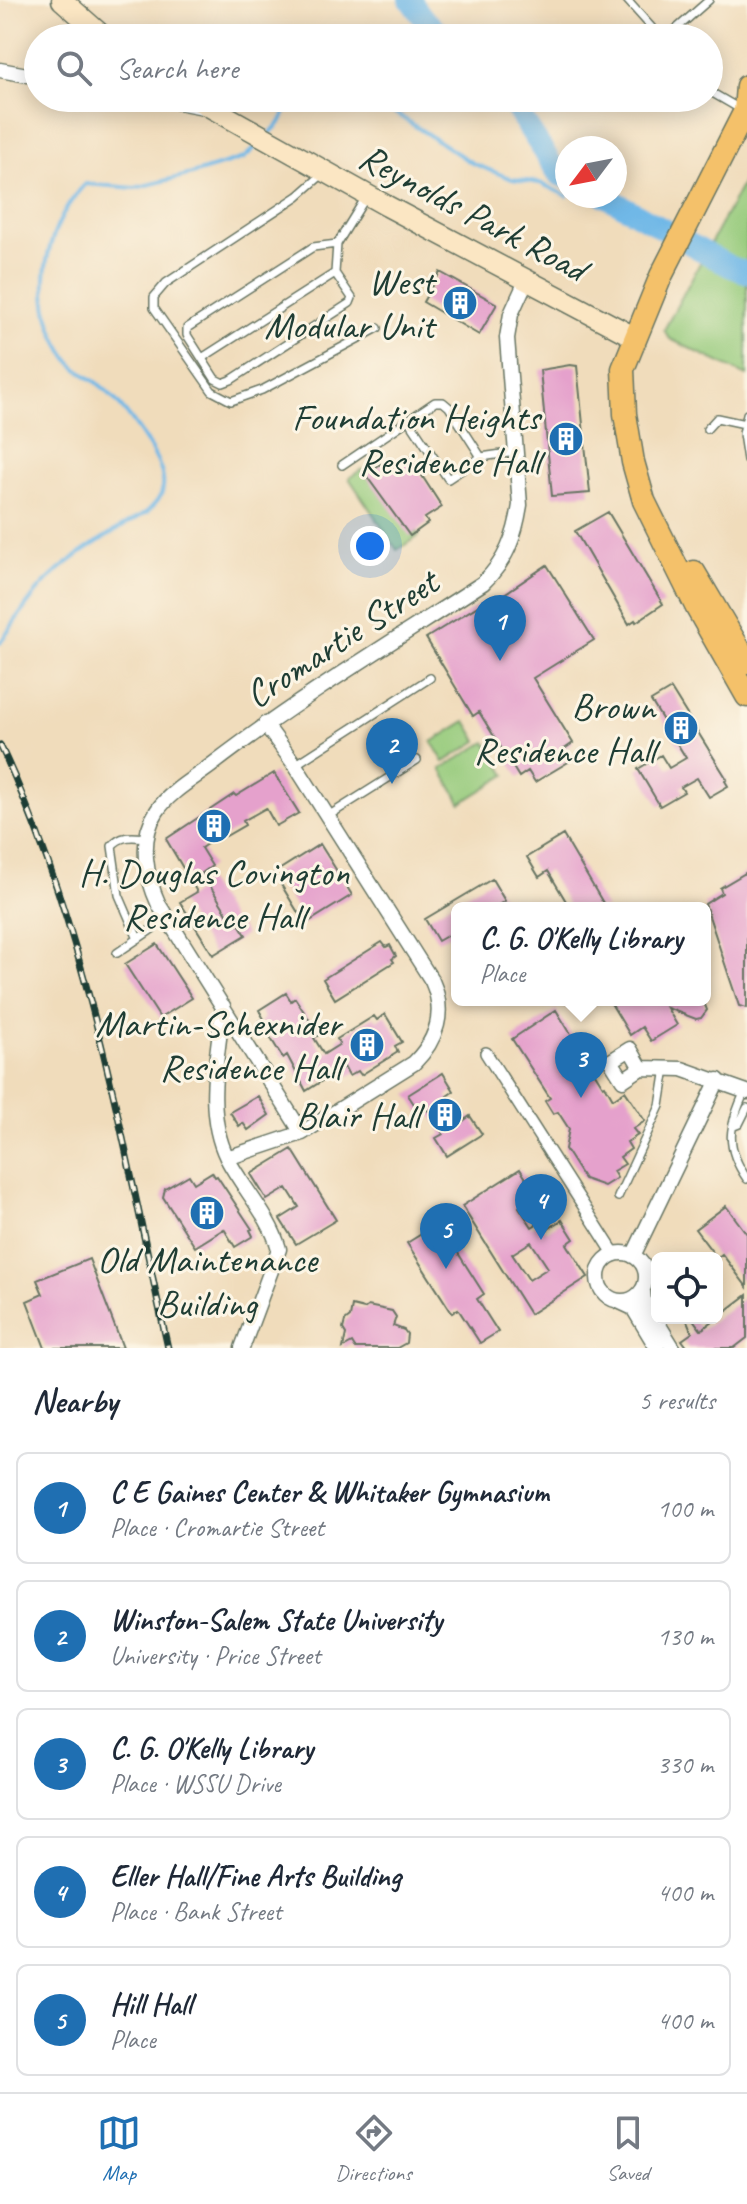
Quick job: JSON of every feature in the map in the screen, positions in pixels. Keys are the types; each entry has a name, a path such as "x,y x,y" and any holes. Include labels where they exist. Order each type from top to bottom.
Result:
{"main road":[{"path":"62,0 89,24"},
{"path":"747,86 746,111 661,276 623,369 625,414 633,462 644,501 697,608 747,696"},
{"name":"Reynolds Park Road","path":"220,112 367,195 636,338"},
{"path":"636,338 641,444 654,491 680,548 747,662"}],"street":[{"path":"0,70 24,74"},
{"name":"Cromartie Street","path":"302,1133 167,919 148,881 145,851 148,838 157,811 171,796 265,724 483,583 503,560 517,527 520,505 507,338 511,314 527,279"},
{"path":"227,1158 302,1133 414,1063 426,1049 439,1021 437,991 293,761 265,724"},
{"path":"223,1006 213,1106 215,1125 227,1158 257,1205 279,1249 242,1348"},
{"path":"486,1053 615,1255"},
{"path":"641,1068 699,1073 746,1091"},
{"path":"633,1256 718,1080"},
{"path":"657,1348 634,1309 602,1290 599,1276 605,1261 615,1255 633,1256 645,1270 644,1301 673,1348"},
{"path":"617,1301 632,1299 643,1289"}],"lane":[{"path":"627,0 650,24"},
{"path":"681,24 709,0"},
{"path":"723,99 746,111"},
{"path":"325,171 285,205 166,283 154,297 154,308 212,391 231,401 262,390 378,328"},
{"path":"337,244 313,247 187,328 187,335 215,379 223,383 244,372 350,303 352,298 335,273 337,244 367,195"},
{"path":"202,358 335,273"},
{"path":"342,465 435,402 443,402 481,457"},
{"path":"747,414 743,434 747,460"},
{"path":"707,429 717,418 745,424"},
{"path":"409,420 448,479 481,457 516,452"},
{"path":"293,761 430,678"},
{"path":"328,816 417,760"},
{"path":"138,939 119,895 112,846 127,837 148,838"},
{"path":"117,953 167,919"},
{"path":"618,1197 660,1106 666,1068"},
{"path":"746,1091 733,1119 730,1144 737,1164 746,1175"},
{"path":"734,1126 739,1124 747,1108"}],"green space":[{"path":"747,175 747,376 670,339 664,330"},
{"path":"362,469 411,535 416,531 419,536 397,550 349,478"},
{"path":"466,721 478,741 444,762 432,742"},
{"path":"486,742 506,775 461,803 441,769"}],"building":[{"name":"West Modular Unit","path":"440,272 497,304 479,335 423,302"},
{"name":"Foundation Heights Residence Hall","path":"577,366 590,493 552,496 540,370"},
{"path":"410,457 442,507 425,518 428,523 410,536 365,474 387,460 395,467"},
{"name":"Foundation Heights Residence Hall","path":"608,512 663,604 629,624 575,531"},
{"path":"547,565 594,640 533,678 573,743 563,750 570,761 535,782 528,771 519,777 479,712 473,716 426,638 486,601 488,605"},
{"name":"Brown Residence Hall","path":"671,689 727,779 728,786 709,797 697,778 681,787 684,792 660,806 638,769 661,755 669,768 686,758 651,701"},
{"name":"H. Douglas Covington Residence Hall","path":"274,773 299,813 276,826 266,808 243,821 245,825 226,836 223,833 201,848 212,866 202,873 235,926 239,924 246,935 213,955 180,902 197,892 166,839 234,794 236,796"},
{"path":"563,835 602,902 566,902 548,871 539,877 527,857"},
{"path":"320,844 352,895 305,924 274,873"},
{"path":"747,872 747,1008 739,1006 711,922 711,902 708,902 722,893 720,888"},
{"path":"492,879 505,901 503,902 453,902"},
{"path":"451,903 451,933 438,941 425,919"},
{"path":"382,942 386,947 390,945 396,956 392,959 394,962 335,999 323,979"},
{"path":"157,944 192,998 160,1018 125,964"},
{"path":"286,993 291,1001 295,998 319,1035 314,1038 324,1054 340,1044 337,1039 374,1016 377,1020 385,1014 402,1042 395,1046 398,1052 361,1075 358,1071 349,1076 344,1067 306,1091 287,1055 283,1058 260,1021 264,1019 259,1010"},
{"path":"613,1006 705,1006 707,1010 696,1019 667,1008 677,1025 651,1041 642,1027 630,1035"},
{"path":"556,1010 613,1099 625,1091 645,1121 633,1129 638,1135 627,1142 631,1149 620,1157 625,1164 613,1171 617,1178 604,1186 584,1179 565,1149 569,1129 558,1112 553,1114 545,1101 550,1098 512,1039"},
{"name":"Blair Hall","path":"443,1073 454,1091 447,1096 463,1121 470,1116 482,1134 447,1156 436,1138 443,1134 438,1125 427,1109 420,1113 408,1095"},
{"path":"258,1096 269,1115 248,1130 243,1123 239,1126 230,1112"},
{"path":"292,1149 336,1220 296,1244 280,1219 299,1207 287,1188 267,1200 251,1174"},
{"path":"520,1169 537,1196 519,1207 532,1227 540,1222 545,1231 562,1220 574,1239 567,1244 588,1277 530,1314 462,1206","holes":["531,1242 548,1268 529,1280 512,1254"]},
{"name":"Old Maintenance Building","path":"212,1172 252,1229 253,1236 235,1247 224,1229 195,1247 163,1197 165,1189 189,1175 194,1183"},
{"path":"726,1206 747,1234 747,1287 723,1252 712,1252 695,1229"},
{"path":"439,1223 484,1294 477,1299 498,1332 480,1343 458,1309 452,1313 407,1243"},
{"path":"89,1259 123,1348 45,1348 27,1301 43,1294 37,1280"},
{"path":"747,1295 747,1338 734,1348 688,1348 682,1340 692,1333 688,1324 696,1324 701,1330 709,1324 723,1324 723,1313"},
{"path":"352,1306 392,1311 396,1317 393,1326 404,1330 406,1343 397,1348 355,1348 352,1343 343,1348 346,1334 343,1329"}],"waterway":[{"path":"410,0 430,24"},
{"path":"270,133 285,112"},
{"path":"394,112 472,163 512,179 540,183 555,190"},
{"path":"518,112 555,169"},
{"path":"0,643 49,579 83,551 147,512 159,498 163,487 158,463 130,418 110,394 71,363 56,338 48,315 45,292 50,246 58,224 85,184 135,188 244,158 261,142"},
{"path":"626,208 747,273"}],"railway":[{"path":"0,745 31,816 80,965 119,1118 168,1348"}],"place":[{"name":"West Modular Unit","path":"460,303"},
{"name":"Foundation Heights Residence Hall","path":"566,439"},
{"name":"C E Gaines Center & Whitaker Gymnasium","path":"500,661"},
{"name":"Brown Residence Hall","path":"681,728"},
{"name":"Winston-Salem State University","path":"392,784"},
{"name":"H. Douglas Covington Residence Hall","path":"214,826"},
{"name":"Martin-Schexnider Residence Hall","path":"367,1045"},
{"name":"C. G. O'Kelly Library","path":"581,1098"},
{"name":"Blair Hall","path":"445,1115"},
{"name":"Old Maintenance Building","path":"207,1213"},
{"name":"Eller Hall/Fine Arts Building","path":"541,1240"},
{"name":"Hill Hall","path":"446,1269"}]}
